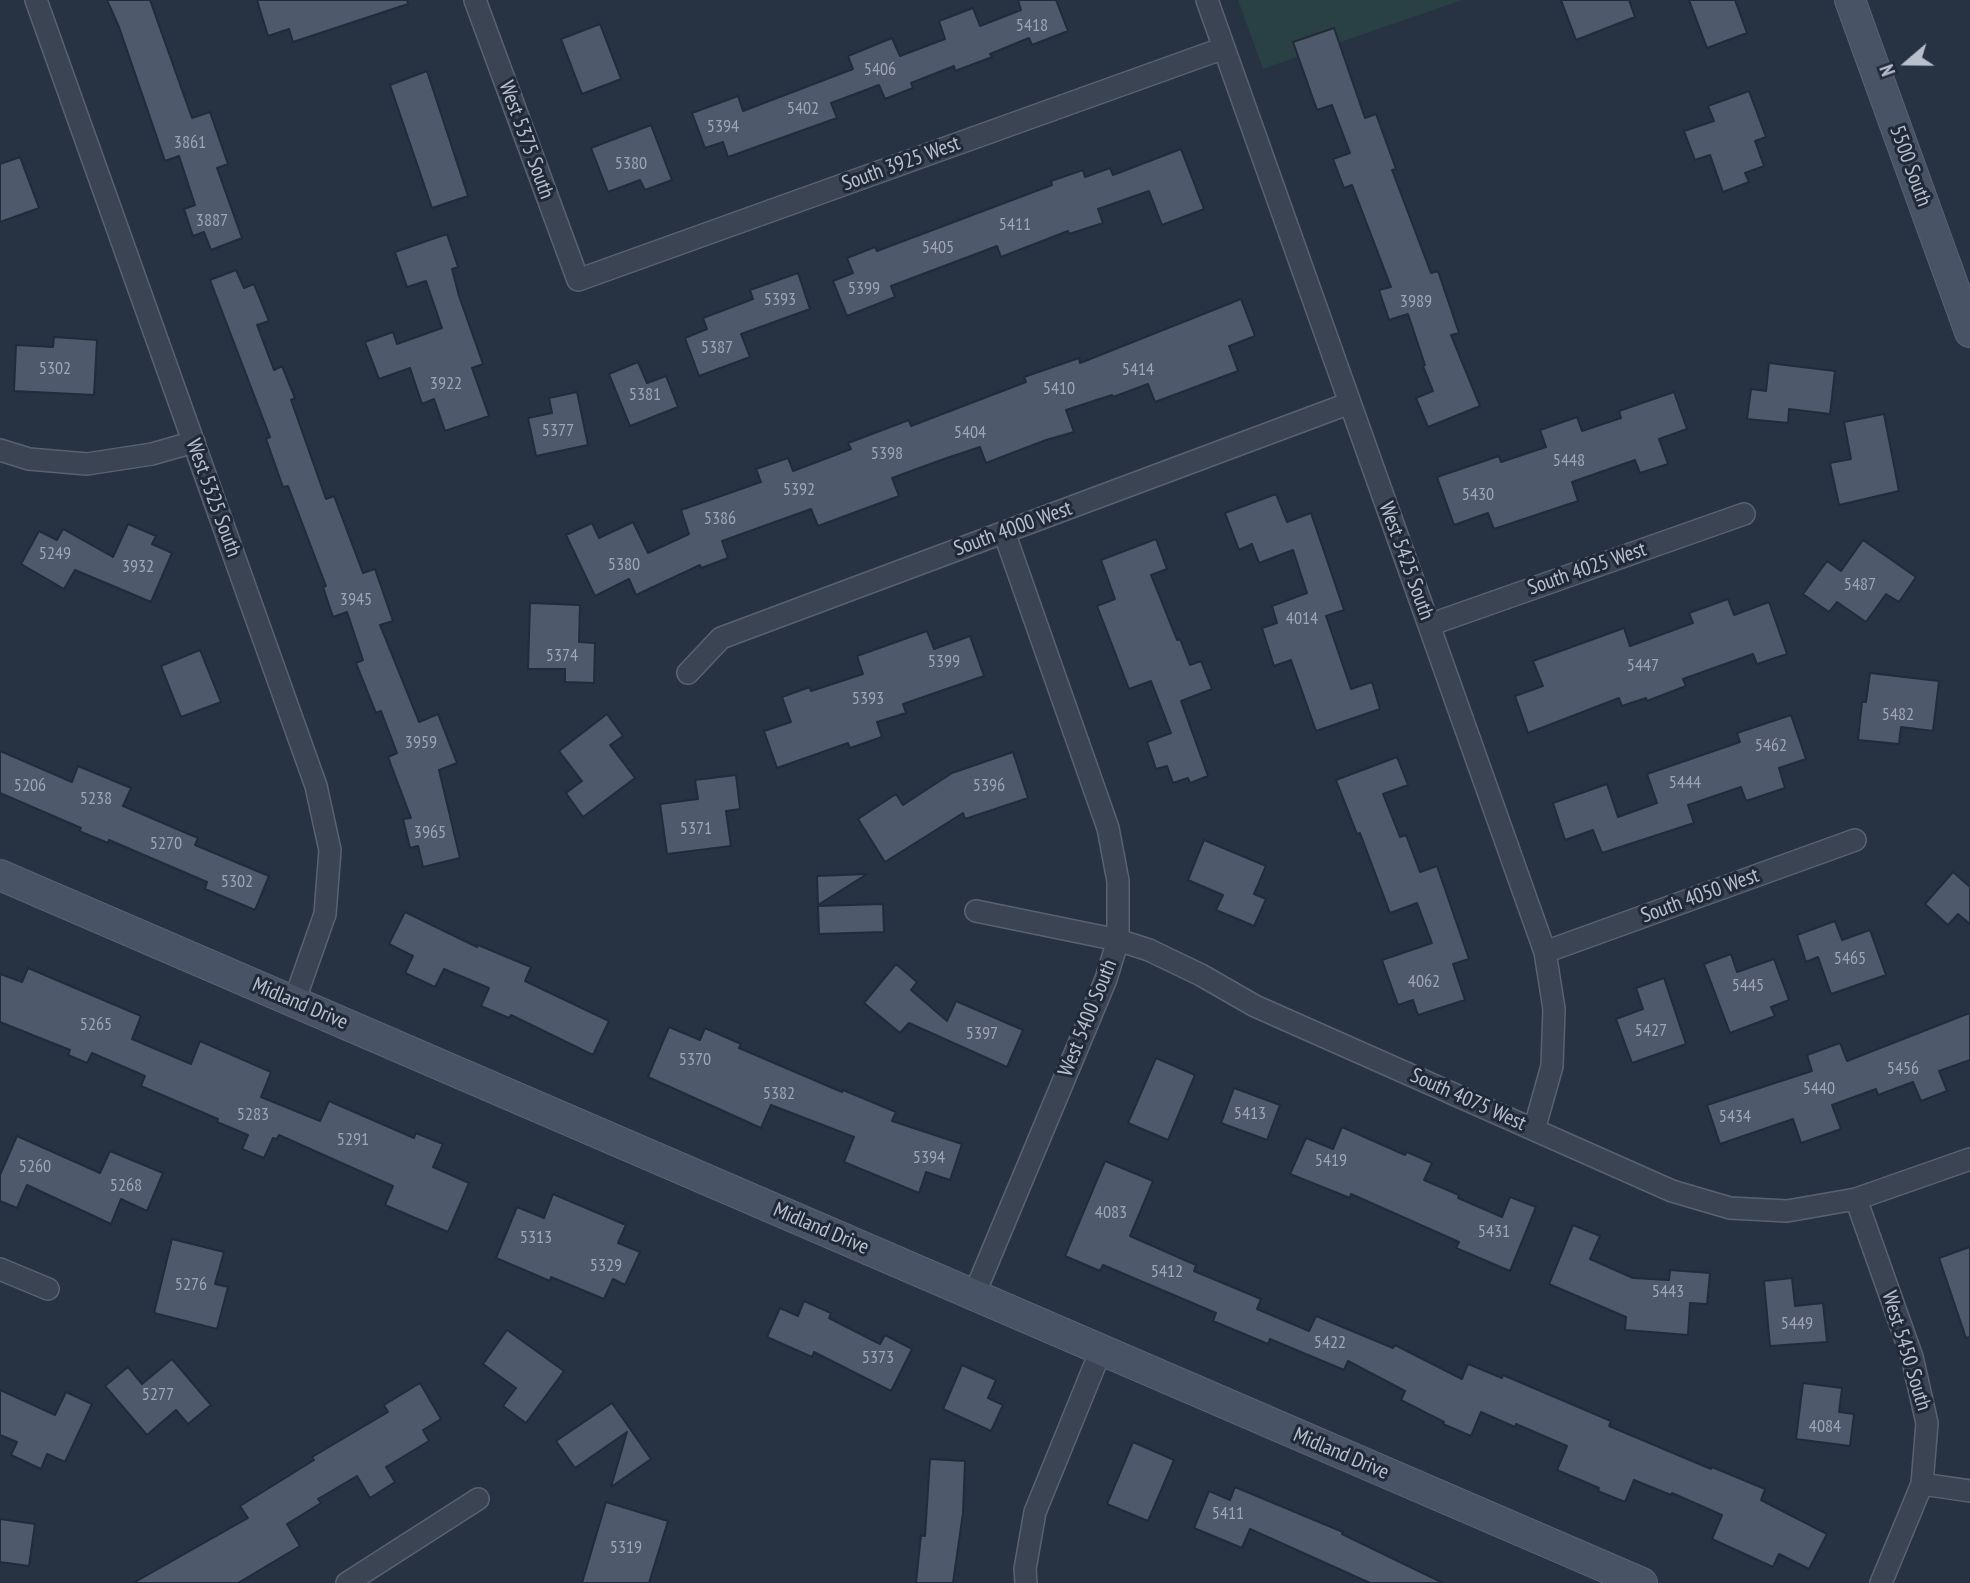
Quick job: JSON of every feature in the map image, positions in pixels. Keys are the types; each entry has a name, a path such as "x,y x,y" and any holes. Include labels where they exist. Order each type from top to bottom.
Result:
{"street":[{"name":"West 5325 South","path":"36,0 316,786 330,850 325,914 294,1002"},
{"name":"West 5375 South","path":"475,0 578,279"},
{"name":"West 5425 South","path":"1207,0 1545,953 1554,1009 1552,1066 1534,1130"},
{"name":"5500 South","path":"1850,0 1963,294 1970,332"},
{"name":"South 3925 West","path":"578,279 1224,48"},
{"name":"South 4000 West","path":"688,673 721,638 1350,403"},
{"path":"0,450 29,459 87,464 152,454 194,442"},
{"name":"South 4025 West","path":"1429,625 1744,514"},
{"name":"West 5400 South","path":"974,1295 1106,979 1118,940 1118,881 1108,828 1004,532"},
{"name":"South 4050 West","path":"1545,953 1855,840"},
{"name":"Midland Drive","path":"0,875 1642,1583"},
{"name":"South 4075 West","path":"976,911 1118,940 1160,955 1255,1006 1534,1130 1672,1191 1730,1208 1787,1211 1856,1199 1970,1159"},
{"name":"West 5450 South","path":"1856,1199 1912,1357 1927,1423 1922,1484 1881,1583"},
{"path":"0,1269 48,1289"},
{"path":"1026,1583 1025,1569 1035,1512 1101,1350"},
{"path":"1922,1484 1970,1491"},
{"path":"347,1583 478,1499"}],"green space":[{"path":"1238,0 1462,0 1263,69"}],"building":[{"path":"107,0 150,0 192,118 210,112 228,164 217,168 242,238 211,250 204,232 193,236 184,209 195,205 179,156 165,161 119,27"},
{"path":"257,0 407,0 408,4 293,42 289,29 268,36"},
{"path":"1018,0 1056,0 1068,31 1032,45 1029,38 990,54 992,57 955,71 954,66 911,83 913,88 885,99 879,85 831,103 837,118 728,157 723,142 705,148 692,113 738,96 743,111 853,69 848,56 892,38 900,56 945,39 939,21 973,8 980,26 1021,10"},
{"path":"1561,0 1629,0 1635,17 1576,40"},
{"path":"1689,0 1735,0 1747,33 1707,48"},
{"path":"600,24 621,79 582,94 561,39"},
{"path":"1334,28 1365,118 1376,114 1396,169 1392,170 1431,273 1438,271 1459,333 1451,335 1480,406 1428,427 1416,398 1433,391 1408,314 1389,320 1379,290 1391,287 1352,185 1344,188 1333,159 1350,153 1332,105 1317,110 1293,42"},
{"path":"427,71 468,196 432,208 390,85"},
{"path":"1749,91 1766,137 1755,141 1764,166 1745,173 1749,182 1723,192 1710,155 1695,160 1684,131 1714,121 1708,106"},
{"path":"651,125 672,180 645,190 640,180 608,192 591,148"},
{"path":"1181,149 1204,209 1162,225 1149,191 1098,209 1103,223 1069,234 1068,231 1001,257 997,246 891,286 895,297 847,316 833,281 853,273 847,258 875,247 877,251 1052,185 1051,181 1083,170 1085,177 1110,168 1113,175"},
{"path":"20,157 39,208 0,222 0,164"},
{"path":"447,234 458,267 452,269 459,296 483,364 472,368 489,416 445,431 434,399 422,404 410,368 379,379 365,342 393,332 397,344 442,328 426,281 407,287 395,252"},
{"path":"236,270 244,288 254,284 269,321 257,325 274,370 282,366 295,398 291,400 326,499 334,496 363,573 375,569 393,621 380,625 419,722 438,714 457,763 439,770 460,858 423,867 418,846 410,848 403,819 411,818 388,757 397,753 381,711 376,713 356,663 363,660 347,612 333,617 323,587 326,586 288,486 283,487 266,439 270,437 210,280"},
{"path":"798,273 810,309 741,334 750,357 699,376 685,338 707,329 703,318 753,299 750,290"},
{"path":"1241,299 1255,336 1229,346 1238,371 1155,402 1148,384 1066,410 1074,432 986,463 980,447 892,478 899,496 818,526 811,509 722,541 728,558 701,568 700,565 636,595 629,579 595,596 566,535 592,523 599,538 633,522 648,553 689,534 681,510 761,482 756,469 788,458 793,471 851,449 848,443 909,420 911,426 1026,382 1024,377 1079,358 1080,363"},
{"path":"54,337 97,340 94,395 14,391 16,345 53,347"},
{"path":"638,362 647,383 666,376 678,407 630,426 609,374"},
{"path":"1769,363 1835,371 1830,414 1789,409 1788,423 1747,419 1751,389 1766,391"},
{"path":"577,392 588,445 536,456 528,418 552,413 549,398"},
{"path":"1674,392 1687,429 1659,439 1668,464 1640,473 1635,460 1572,482 1578,501 1494,529 1488,513 1454,525 1437,477 1499,456 1501,462 1546,447 1540,430 1577,417 1582,431 1621,418 1619,411"},
{"path":"1884,414 1899,491 1839,505 1830,463 1851,459 1844,422"},
{"path":"1276,494 1287,522 1311,513 1344,610 1326,616 1351,689 1372,682 1380,709 1316,731 1291,660 1274,666 1262,628 1277,623 1272,606 1307,593 1293,550 1259,563 1252,544 1239,550 1225,513"},
{"path":"128,524 156,536 152,544 172,553 151,602 75,570 64,589 21,564 39,531 57,540 63,529 113,557"},
{"path":"1156,539 1167,569 1151,575 1190,665 1201,661 1212,689 1181,701 1208,776 1190,783 1188,778 1173,783 1167,766 1156,769 1147,742 1171,733 1151,681 1129,689 1097,606 1115,599 1101,560"},
{"path":"1863,540 1916,577 1899,602 1886,594 1866,622 1837,602 1829,612 1803,594 1827,561 1841,571"},
{"path":"1728,599 1734,615 1769,602 1787,654 1757,664 1753,654 1683,679 1686,686 1647,701 1646,698 1622,706 1619,698 1528,733 1515,696 1543,686 1533,661 1624,628 1630,646 1693,623 1689,613"},
{"path":"530,603 580,605 579,642 595,643 594,683 565,682 565,669 528,669"},
{"path":"927,631 934,649 970,636 984,676 903,704 906,713 877,722 882,737 850,748 848,743 777,768 764,731 791,722 782,697 810,687 811,691 863,674 857,656"},
{"path":"200,650 221,702 181,717 161,666"},
{"path":"1870,673 1939,681 1933,731 1901,727 1899,744 1858,740 1862,702 1866,702"},
{"path":"607,714 623,736 610,745 635,778 583,817 566,793 582,781 559,751"},
{"path":"1791,715 1806,759 1779,768 1785,788 1746,801 1741,787 1688,805 1694,823 1602,853 1593,830 1565,840 1553,803 1607,784 1618,817 1657,803 1647,774 1740,742 1737,733"},
{"path":"0,751 72,782 78,766 131,788 123,806 198,838 195,845 269,876 255,910 205,889 207,882 109,840 108,843 79,831 81,828 0,793"},
{"path":"1013,752 1028,798 965,819 963,813 885,862 858,819 896,794 903,805 952,773"},
{"path":"1397,757 1408,785 1383,794 1400,837 1406,835 1420,872 1437,866 1469,959 1453,964 1465,1000 1418,1015 1413,1000 1398,1005 1382,960 1432,943 1417,903 1390,913 1360,833 1357,834 1336,780"},
{"path":"736,775 740,809 726,811 731,846 667,854 660,804 698,799 695,780"},
{"path":"1204,840 1266,866 1254,894 1266,899 1254,926 1216,910 1223,895 1188,880"},
{"path":"1953,872 1970,887 1970,924 1958,914 1948,925 1925,904"},
{"path":"867,874 818,905 817,876"},
{"path":"883,904 884,932 819,934 818,906"},
{"path":"405,912 477,947 478,945 531,967 525,981 609,1021 593,1055 511,1015 509,1018 481,1006 489,988 444,969 435,987 405,973 413,956 389,944"},
{"path":"1835,921 1842,940 1870,930 1886,975 1831,994 1818,957 1806,962 1797,935"},
{"path":"1731,954 1737,972 1774,959 1789,1000 1771,1007 1775,1016 1730,1033 1704,964"},
{"path":"896,964 917,982 911,990 947,1021 956,1001 1023,1030 1007,1067 909,1023 900,1033 864,1003"},
{"path":"28,968 141,1016 132,1039 191,1064 200,1041 271,1072 261,1097 320,1121 329,1101 414,1138 416,1133 443,1144 433,1167 469,1183 448,1232 385,1205 393,1186 279,1135 277,1139 273,1138 264,1158 242,1149 248,1135 141,1086 145,1076 92,1053 87,1063 68,1055 70,1050 0,1022 0,974 22,982"},
{"path":"1664,978 1686,1044 1632,1063 1616,1019 1643,1009 1636,988"},
{"path":"1970,1013 1970,1060 1939,1071 1947,1091 1921,1101 1913,1082 1878,1095 1876,1089 1832,1105 1841,1129 1801,1143 1793,1119 1720,1144 1707,1105 1812,1071 1807,1055 1840,1043 1847,1061"},
{"path":"669,1027 700,1040 705,1028 741,1044 739,1048 896,1112 892,1121 962,1144 950,1180 926,1172 919,1193 844,1162 854,1137 771,1105 761,1128 648,1077"},
{"path":"1156,1058 1195,1075 1168,1140 1128,1123"},
{"path":"1234,1088 1280,1105 1267,1140 1221,1123"},
{"path":"1342,1127 1405,1155 1407,1152 1432,1163 1424,1180 1502,1217 1510,1197 1536,1207 1510,1271 1456,1248 1459,1242 1351,1194 1350,1198 1290,1174 1306,1138 1333,1149"},
{"path":"17,1136 100,1173 110,1151 163,1173 147,1211 121,1199 111,1224 27,1185 17,1208 0,1201 0,1175"},
{"path":"1105,1161 1153,1181 1130,1236 1196,1265 1194,1271 1261,1299 1257,1309 1309,1331 1316,1316 1393,1348 1395,1345 1462,1379 1468,1364 1502,1378 1503,1375 1611,1421 1609,1426 1765,1489 1761,1500 1827,1534 1809,1569 1779,1554 1773,1567 1712,1539 1722,1515 1672,1493 1671,1495 1634,1480 1625,1502 1598,1491 1599,1488 1557,1470 1567,1446 1516,1424 1515,1427 1481,1412 1471,1436 1443,1424 1444,1422 1401,1400 1405,1391 1348,1361 1344,1370 1270,1339 1268,1344 1213,1321 1216,1313 1103,1265 1100,1271 1065,1256"},
{"path":"553,1194 626,1225 618,1243 640,1252 625,1285 613,1279 604,1299 551,1277 550,1281 496,1258 517,1207 544,1218"},
{"path":"1573,1225 1600,1236 1590,1259 1633,1278 1669,1280 1670,1270 1710,1273 1707,1304 1690,1303 1688,1335 1625,1330 1626,1317 1549,1284"},
{"path":"172,1239 224,1252 215,1284 228,1287 217,1329 154,1313"},
{"path":"1970,1247 1970,1337 1966,1338 1939,1258"},
{"path":"1792,1278 1795,1306 1823,1303 1827,1342 1770,1346 1764,1281"},
{"path":"804,1301 831,1313 829,1318 880,1344 885,1335 912,1349 891,1391 814,1352 812,1357 767,1337 780,1308 798,1316"},
{"path":"507,1330 564,1371 526,1423 503,1406 516,1388 483,1364"},
{"path":"172,1359 211,1405 188,1424 176,1410 147,1435 105,1386 128,1367 142,1384"},
{"path":"962,1365 996,1380 988,1398 1003,1405 991,1431 943,1409"},
{"path":"420,1383 441,1419 423,1430 429,1441 386,1467 395,1482 370,1498 357,1476 318,1499 321,1503 287,1524 300,1546 238,1583 133,1583 248,1518 240,1506 314,1460 312,1457 388,1412 384,1405"},
{"path":"1803,1383 1842,1388 1839,1412 1854,1414 1850,1446 1796,1439"},
{"path":"0,1390 55,1415 66,1392 92,1404 65,1462 47,1454 41,1469 11,1455 17,1442 0,1435"},
{"path":"612,1403 651,1459 611,1487 627,1432 575,1468 556,1441"},
{"path":"1133,1442 1174,1460 1148,1521 1107,1504"},
{"path":"930,1459 965,1461 963,1513 953,1583 916,1583 921,1535 925,1536"},
{"path":"1235,1487 1343,1532 1342,1534 1443,1583 1370,1583 1250,1529 1242,1548 1194,1528 1209,1491 1230,1500"},
{"path":"606,1502 668,1521 649,1583 582,1583"},
{"path":"0,1519 35,1524 29,1566 0,1562"}]}
